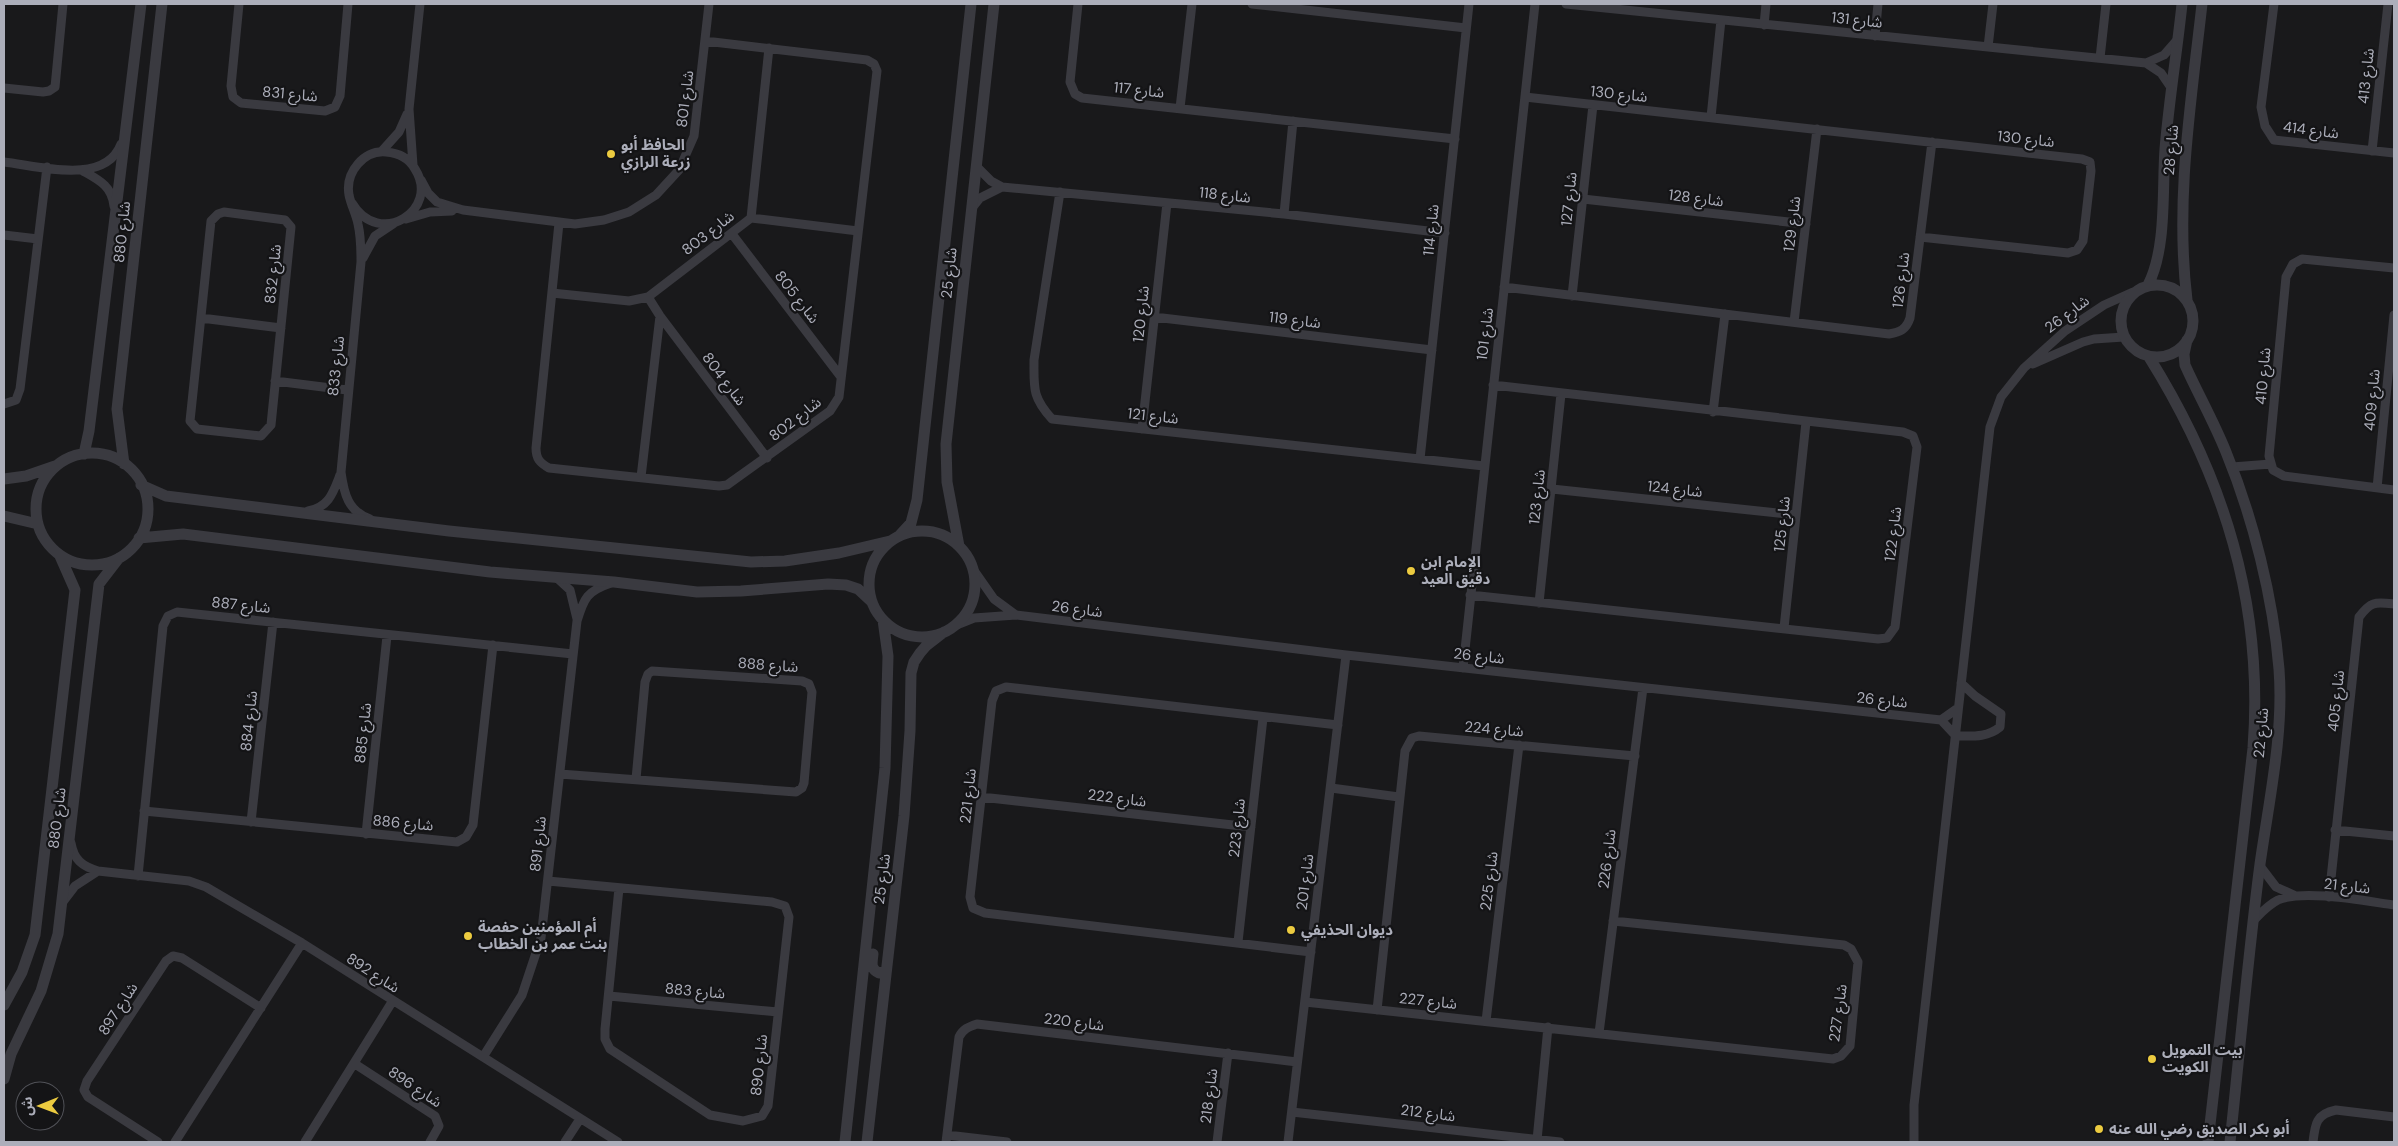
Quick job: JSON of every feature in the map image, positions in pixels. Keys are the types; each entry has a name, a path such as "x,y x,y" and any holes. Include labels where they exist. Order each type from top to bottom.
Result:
{"street":[{"path":"4,88 43,92 50,91 55,87 64,4"},
{"name":"شارع 880","path":"84,454 89,431 116,219 141,4"},
{"path":"154,4 154,25 158,39"},
{"name":"شارع 880","path":"124,464 117,409 162,4"},
{"name":"شارع 831","path":"239,4 231,86 233,98 241,103 326,111 335,106 340,96 348,4"},
{"path":"413,165 409,109 420,4"},
{"name":"شارع 801","path":"419,177 432,198 444,205 463,210 575,224 604,220 629,212 656,195 679,170 694,136 710,4"},
{"name":"شارع 25","path":"895,538 911,522 918,500 971,4"},
{"name":"شارع 25","path":"959,546 947,482 946,444 994,4"},
{"name":"شارع 117","path":"1078,4 1070,82 1075,94 1082,98 1455,139"},
{"path":"1180,108 1192,4"},
{"path":"1252,4 1466,28"},
{"name":"شارع 114","path":"1420,459 1469,4"},
{"name":"شارع 101","path":"1463,668 1535,4"},
{"name":"شارع 131","path":"1566,4 2146,63"},
{"path":"1764,24 1766,4"},
{"path":"1875,36 1878,4"},
{"path":"1988,47 1992,4"},
{"path":"2100,58 2106,4"},
{"name":"شارع 28","path":"2148,284 2156,270 2159,252 2166,147 2182,4"},
{"name":"شارع 28","path":"2187,300 2182,257 2181,205 2186,141 2202,4"},
{"name":"شارع 414","path":"2274,4 2261,107 2265,126 2274,140 2394,153"},
{"name":"شارع 413","path":"2372,151 2388,4"},
{"path":"1711,117 1721,20"},
{"path":"2146,63 2164,55 2178,38"},
{"name":"شارع 802","path":"558,223 536,448 538,460 549,468 719,486 727,485 830,411 839,397 877,71 874,64 867,60 705,41"},
{"name":"شارع 803","path":"552,293 630,302 648,297 751,218 769,48"},
{"path":"2146,63 2161,73 2173,90"},
{"name":"شارع 130","path":"1525,98 2087,159 2091,165 2083,241 2074,252 1920,237"},
{"name":"شارع 127","path":"1572,296 1593,105"},
{"path":"381,152 399,132 409,109"},
{"path":"1284,214 1293,121"},
{"name":"شارع 129","path":"1794,322 1818,129"},
{"path":"4,162 83,171 110,162 117,154 126,133"},
{"name":"شارع 126","path":"1504,287 1888,334 1904,329 1910,318 1932,142"},
{"path":"381,152 393,153 404,157 413,165 421,186 418,202 414,210 398,222 378,224 362,216 352,203 349,186 354,170 365,157 381,152"},
{"path":"976,166 991,181 1002,187"},
{"path":"4,404 12,403 19,396 47,167"},
{"path":"83,171 102,181 109,188 116,219"},
{"path":"971,210 980,198 1002,187"},
{"name":"شارع 118","path":"1002,187 1284,214 1445,233"},
{"name":"شارع 121","path":"1060,192 1034,360 1034,384 1039,405 1052,419 1484,466"},
{"name":"شارع 128","path":"1583,199 1806,224"},
{"name":"شارع 120","path":"1142,429 1168,202"},
{"name":"شارع 833","path":"352,203 360,233 361,262 347,390 341,472 343,491 352,508 362,516 380,523"},
{"name":"شارع 801","path":"398,222 430,212 463,210"},
{"name":"شارع 832","path":"224,212 279,219 288,223 291,234 271,424 265,434 255,436 193,428 189,415 201,318 213,217 224,212"},
{"path":"751,218 858,231"},
{"name":"شارع 833","path":"361,262 368,245 375,236 398,222"},
{"name":"شارع 805","path":"732,234 841,376"},
{"path":"4,235 38,239"},
{"name":"شارع 410","path":"2272,464 2269,456 2286,277 2293,264 2302,259 2394,268"},
{"path":"2148,284 2165,284 2180,291 2187,300 2194,320 2190,336 2181,349 2166,357 2149,357 2134,350 2124,337 2120,321 2124,305 2134,292 2148,284"},
{"name":"شارع 26","path":"1914,1142 1914,1105 1990,427 2001,397 2024,368 2065,331 2104,305 2134,292"},
{"name":"شارع 804","path":"648,297 660,316 767,458"},
{"path":"1714,412 1726,314"},
{"name":"شارع 409","path":"2377,488 2391,380 2394,315"},
{"path":"640,477 660,316"},
{"name":"شارع 119","path":"1154,317 1432,350"},
{"name":"شارع 832","path":"201,318 281,328"},
{"name":"شارع 26","path":"2024,368 2083,342 2094,339 2124,337"},
{"name":"شارع 22","path":"2187,340 2184,365 2232,467 2263,570 2272,616 2279,670 2275,751 2260,866 2230,1142"},
{"name":"شارع 22","path":"2149,357 2201,449 2218,492 2242,581 2254,671 2256,713 2253,748 2208,1142"},
{"path":"275,381 347,390"},
{"name":"شارع 122","path":"1470,596 1878,639 1887,638 1895,627 1917,447 1913,436 1903,432 1714,412 1493,385"},
{"name":"شارع 123","path":"1539,603 1561,394"},
{"name":"شارع 125","path":"1784,628 1806,422"},
{"path":"4,479 26,476 57,466 70,458 84,454 105,455 124,464 134,473 141,484 146,498 147,512 145,525 139,538 130,550 119,558 105,564 89,565 74,562 60,556 46,542 38,524 36,513 39,492 46,478 57,466"},
{"path":"2232,467 2272,464 2273,470 2284,476 2394,490"},
{"name":"شارع 833","path":"299,513 320,509 331,498 341,472"},
{"path":"139,538 183,534 480,571 614,582 697,592 740,591 828,584 846,585 858,589 872,602 884,620 901,633 923,637 949,629 965,615 972,600 975,585 973,569 968,556 946,536 931,531 914,531 839,553 786,561 751,562 380,523 166,496 141,484"},
{"name":"شارع 124","path":"1552,489 1796,515"},
{"path":"4,516 38,524"},
{"path":"872,602 869,579 876,558 895,538"},
{"name":"شارع 880","path":"4,1005 22,972 35,934 75,590 60,556"},
{"name":"شارع 880","path":"4,1079 11,1054 41,991 58,934 99,584 119,558"},
{"name":"شارع 26","path":"973,569 994,599 1016,615"},
{"name":"شارع 891","path":"557,578 570,590 577,621"},
{"name":"شارع 891","path":"483,1057 522,995 541,938 577,621 583,601 594,588 614,582"},
{"name":"شارع 405","path":"2329,897 2359,617 2367,606 2377,603 2394,604"},
{"name":"شارع 887","path":"138,876 163,626 168,616 177,612 387,636 573,654"},
{"name":"شارع 26","path":"949,629 974,618 1016,615 1346,655 1941,720"},
{"name":"شارع 25","path":"845,1142 885,768 888,656 884,620"},
{"name":"شارع 884","path":"252,822 273,622"},
{"name":"شارع 25","path":"867,1142 904,816 910,731 911,673 914,662 920,653 949,629"},
{"name":"شارع 885","path":"366,834 387,636"},
{"name":"شارع 886","path":"144,811 457,842 466,837 473,825 492,645"},
{"name":"شارع 201","path":"1288,1142 1346,655"},
{"name":"شارع 888","path":"560,774 792,793 800,791 804,784 812,692 809,684 802,681 652,671 648,674 645,682 636,779"},
{"path":"1958,708 1941,720 1956,736 1990,734 2000,727 2002,718 1998,710 1975,696 1962,683"},
{"name":"شارع 221","path":"1311,952 985,913 973,908 970,897 992,701 996,692 1001,688 1338,725"},
{"name":"شارع 226","path":"1599,1033 1643,688"},
{"name":"شارع 223","path":"1238,942 1263,718"},
{"name":"شارع 224","path":"1377,1010 1399,797 1405,751 1412,738 1419,736 1635,756"},
{"name":"شارع 225","path":"1486,1021 1519,745"},
{"path":"1330,788 1399,797"},
{"name":"شارع 222","path":"981,796 1250,827"},
{"path":"2336,830 2394,836"},
{"name":"شارع 892","path":"70,838 76,860 84,867 98,871 188,881 206,887 302,943 392,1002 618,1142"},
{"path":"877,854 883,868 872,967 874,971 879,973 886,971"},
{"name":"شارع 21","path":"2260,866 2276,887 2296,896"},
{"path":"62,903 75,886 98,871"},
{"name":"شارع 890","path":"548,881 782,904 788,916 768,1106 762,1116 743,1121 710,1115 610,1049 605,1039 619,888"},
{"name":"شارع 21","path":"2254,920 2278,900 2296,896 2329,897 2394,905"},
{"name":"شارع 227","path":"1305,1002 1833,1059 1841,1056 1850,1046 1858,962 1851,949 1844,945 1613,921"},
{"path":"175,1142 302,943"},
{"name":"شارع 897","path":"158,1142 88,1097 84,1090 87,1081 166,961 173,956 182,958 261,1008"},
{"name":"شارع 883","path":"609,996 778,1012"},
{"path":"305,1142 392,1002"},
{"name":"شارع 220","path":"946,1139 959,1037 968,1026 978,1024 1297,1062"},
{"path":"1537,1140 1548,1028"},
{"name":"شارع 218","path":"1216,1142 1228,1054"},
{"name":"شارع 896","path":"355,1064 436,1116 439,1126 430,1142"},
{"path":"2314,1142 2315,1124 2322,1114 2328,1112 2336,1110 2394,1117"},
{"name":"شارع 212","path":"1292,1112 1560,1142"},
{"path":"565,1142 580,1119"},
{"path":"946,1139 1007,1142"},
{"path":"845,1142 850,1142"}],"place":[{"name":"الحافظ أبو زرعة الرازي","path":"611,154"},
{"name":"الإمام ابن دقيق العيد","path":"1411,571"},
{"name":"ديوان الحذيفي","path":"1291,930"},
{"name":"أم المؤمنين حفصة بنت عمر بن الخطاب","path":"468,936"},
{"name":"بيت التمويل الكويت","path":"2152,1059"},
{"name":"أبو بكر الصديق رضي الله عنه","path":"2099,1129"}]}
